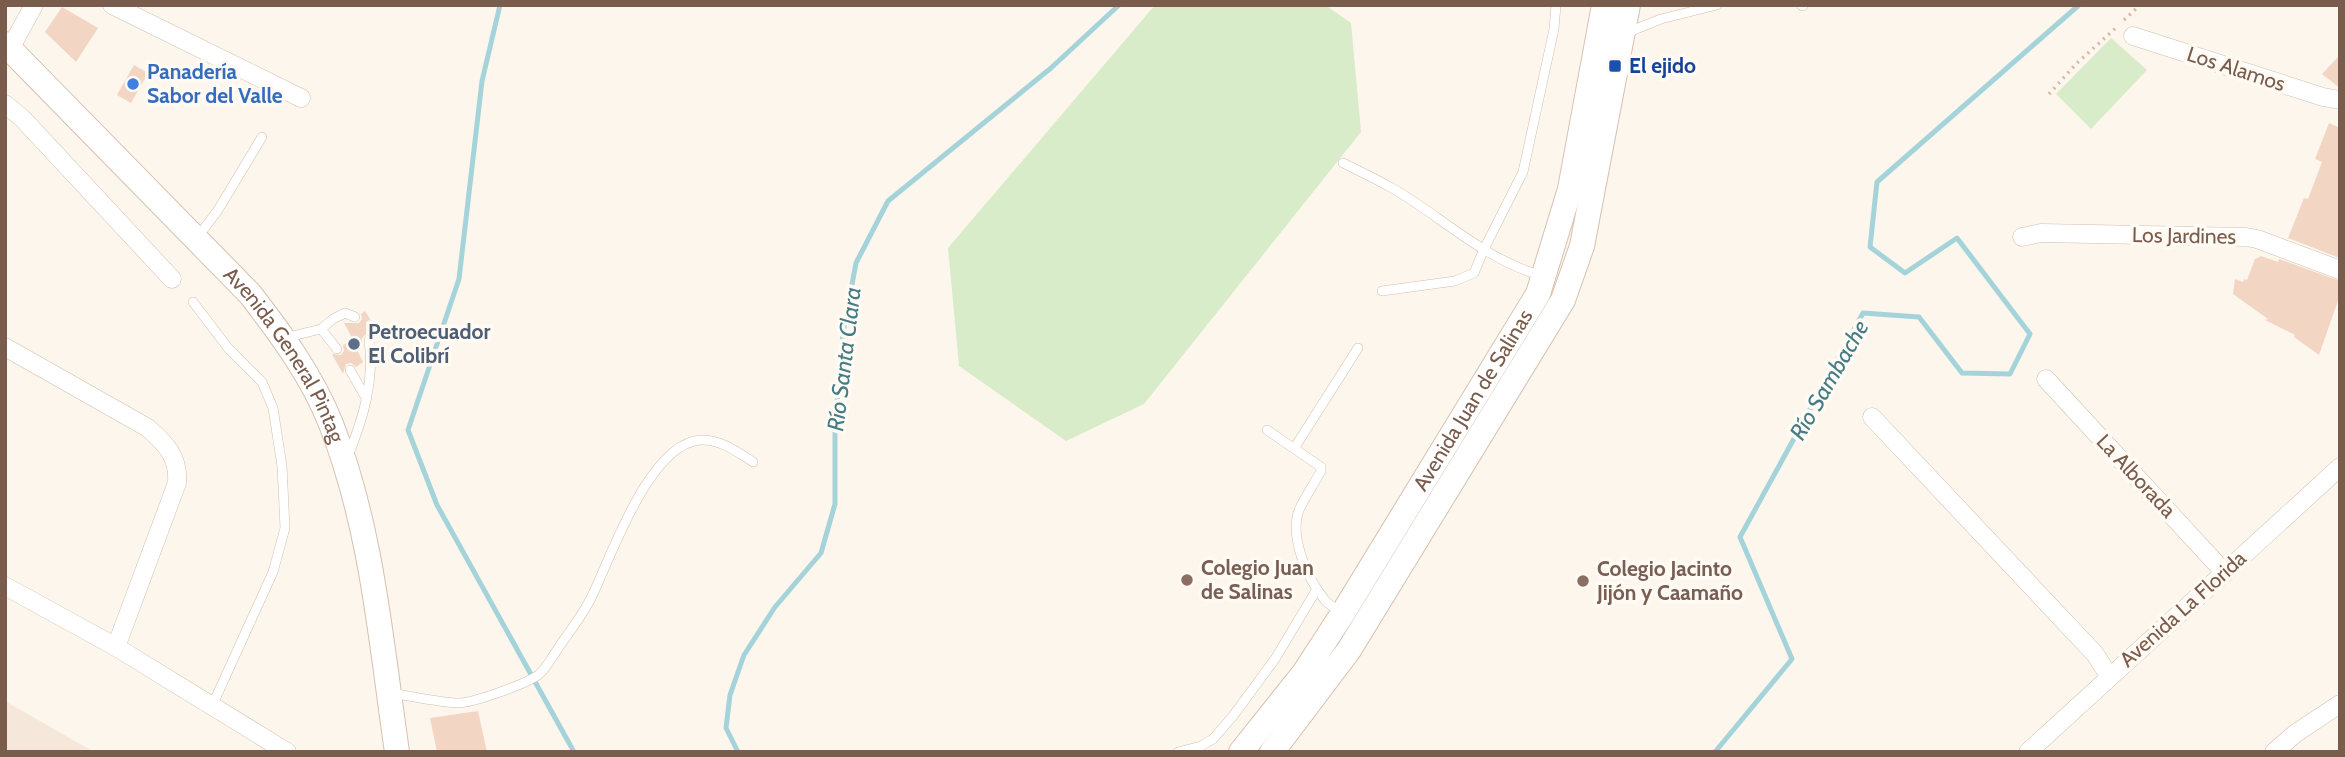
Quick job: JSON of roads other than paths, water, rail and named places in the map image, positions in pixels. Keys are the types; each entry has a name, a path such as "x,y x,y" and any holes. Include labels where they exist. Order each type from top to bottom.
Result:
{"main road":[{"name":"Avenida Juan de Salinas","path":"1272,752 1349,650 1353,620 1538,294 1570,189 1604,5"},
{"name":"Avenida Juan de Salinas","path":"1241,752 1304,673 1353,620 1563,300 1582,246 1628,5"},
{"name":"Avenida General Pintag","path":"8,47 250,294 283,338 315,391 331,423 365,536 397,752"}],"street":[{"path":"8,47 34,5"},
{"path":"112,5 301,99"},
{"name":"Los Alamos","path":"2133,36 2323,97 2340,100"},
{"path":"5,104 22,118 172,279"},
{"name":"Los Jardines","path":"2022,237 2040,233 2246,237 2340,270"},
{"path":"5,347 148,428 161,439 174,457 177,483 116,647"},
{"name":"La Alborada","path":"2046,379 2225,573"},
{"path":"1872,417 2095,654 2109,676"},
{"name":"Avenida La Florida","path":"2028,752 2340,467"},
{"path":"5,586 116,647 286,752"},
{"path":"2274,752 2296,733 2340,704"}],"lane":[{"path":"1382,291 1455,281 1474,273 1523,172 1554,29 1556,5"},
{"path":"1621,34 1661,19 1717,5"},
{"path":"196,239 218,210 262,138"},
{"path":"1343,163 1392,187 1484,249 1525,271 1544,276"},
{"path":"193,302 228,348 262,382 273,408 282,466 285,528 273,572 212,706"},
{"path":"283,338 321,329 345,313 355,317"},
{"path":"321,329 337,349"},
{"path":"345,464 361,424 372,362 369,340"},
{"path":"1295,447 1358,348"},
{"path":"350,370 366,398"},
{"path":"1267,430 1321,467 1297,517 1303,565 1328,603 1353,620"},
{"path":"388,692 460,703 516,686 538,675 591,599 636,498 662,463 678,449 697,440 715,441 753,462"},
{"path":"1178,752 1201,746 1213,739 1233,716 1275,659 1317,589"}],"waterway":[{"path":"500,5 482,81 459,279 408,430 437,505 574,752"},
{"name":"Río Santa Clara","path":"738,752 726,728 730,695 744,655 775,607 821,553 835,504 835,427 843,333 856,263 888,201 1051,68 1119,5"},
{"name":"Río Sambache","path":"1715,752 1792,659 1740,537 1863,313 1919,317 1962,373 2010,374 2030,334 1957,238 1905,273 1870,247 1877,182 2079,5"}],"place":[{"name":"El ejido","path":"1615,66"},
{"name":"Panadería Sabor del Valle","path":"133,84"},
{"name":"Petroecuador El Colibrí","path":"354,344"},
{"name":"Colegio Juan de Salinas","path":"1187,580"},
{"name":"Colegio Jacinto Jijón y Caamaño","path":"1583,581"}]}
